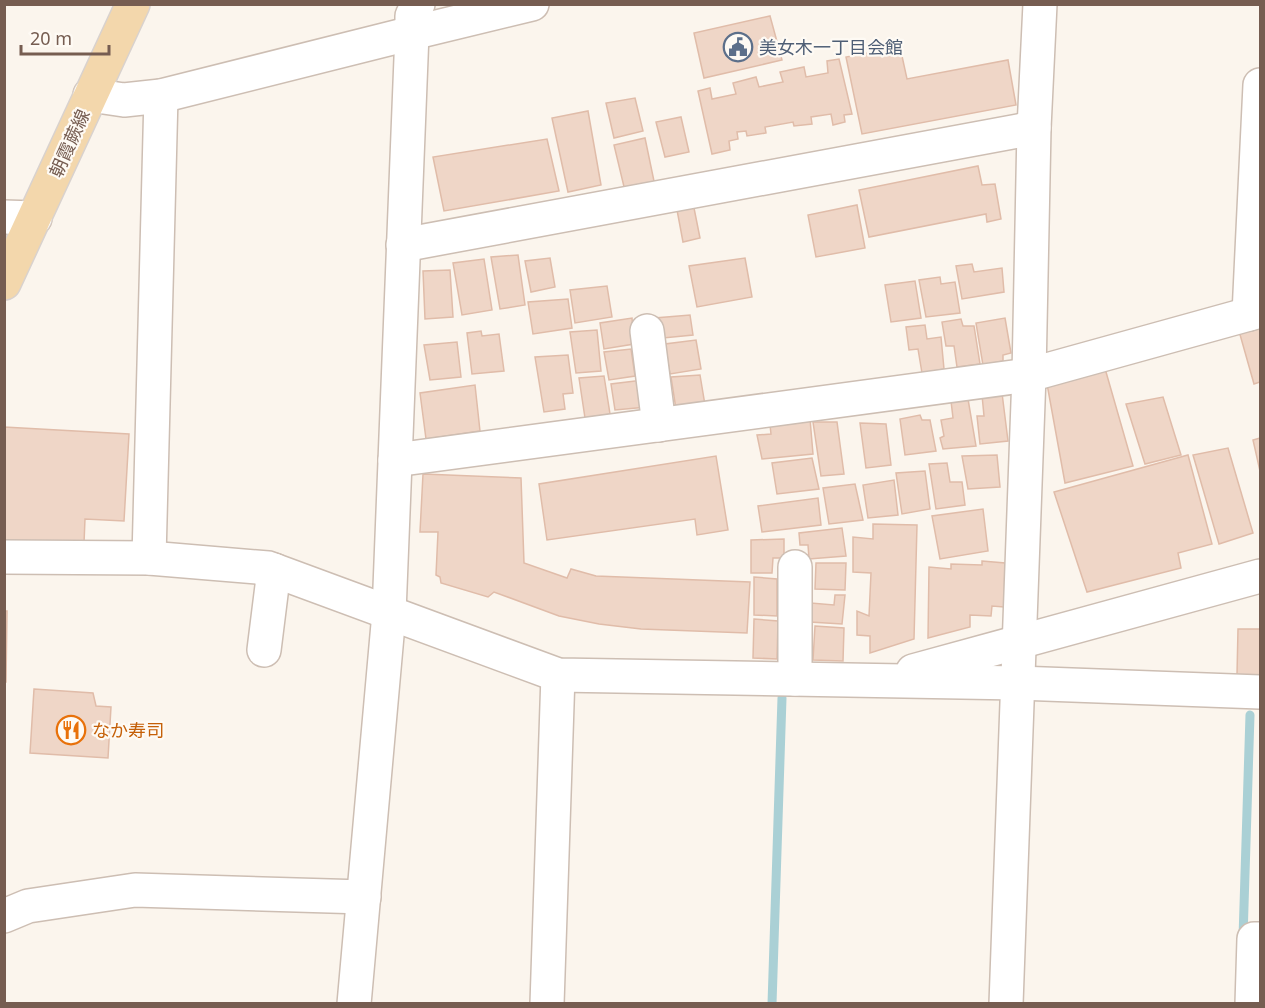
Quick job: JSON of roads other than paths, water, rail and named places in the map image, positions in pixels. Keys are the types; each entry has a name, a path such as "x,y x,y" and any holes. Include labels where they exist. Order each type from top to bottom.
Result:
{"main road":[{"name":"朝霞蕨線","path":"4,283 20,218 90,95 133,4"}],"street":[{"path":"90,95 124,100 161,96 415,19 532,4"},
{"path":"1006,1004 1040,4"},
{"path":"354,1004 389,613 403,245 415,19"},
{"path":"395,460 1029,375 1255,312 1260,85"},
{"path":"149,558 161,96"},
{"path":"403,245 1034,128"},
{"path":"646,331 659,425"},
{"path":"4,557 149,558 268,568 558,675 1018,683 1260,692"},
{"path":"795,567 795,679"},
{"path":"264,650 274,570"},
{"path":"876,681 1260,576"},
{"path":"547,1004 558,675"},
{"path":"4,916 28,906 135,890 364,897"},
{"path":"1252,1004 1254,939 1260,939"}],"waterway":[{"path":"772,1004 782,698"},
{"path":"1243,938 1250,715"}],"place":[{"name":"美女木一丁目会館","path":"738,47"},
{"name":"なか寿司","path":"71,730"}]}
